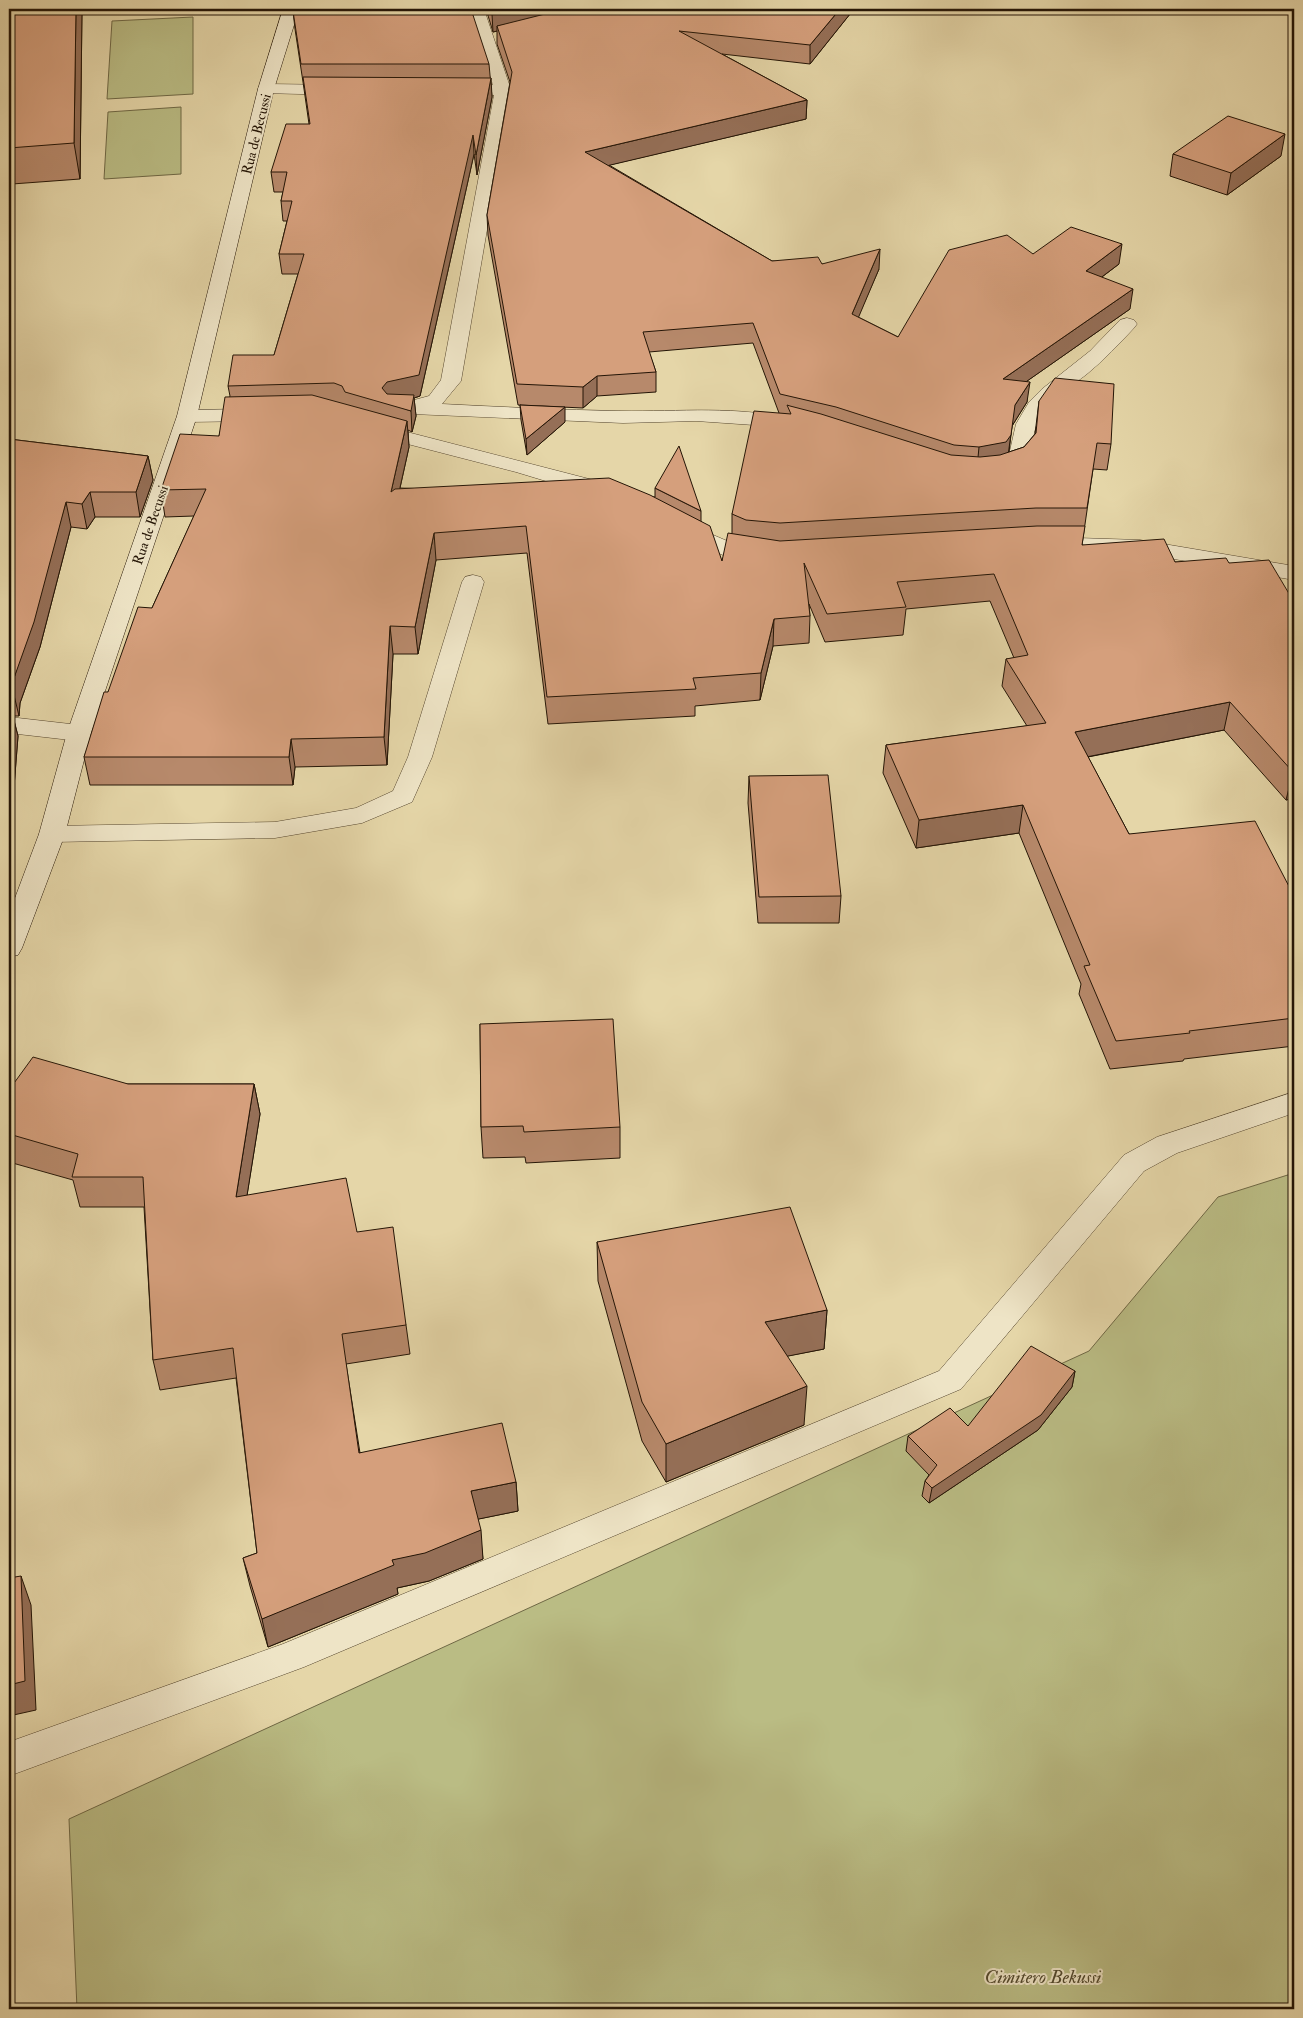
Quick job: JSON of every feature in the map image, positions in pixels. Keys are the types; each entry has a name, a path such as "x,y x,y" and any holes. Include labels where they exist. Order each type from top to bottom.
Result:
{"street":[{"name":"Rua de Becussi","path":"9,948 52,834 79,733 187,416 266,90 291,9"},
{"path":"476,9 503,90 451,381 436,400 387,410 622,417 696,415 754,419 809,430"},
{"path":"487,40 505,35"},
{"path":"266,90 355,90"},
{"path":"473,90 503,90"},
{"path":"977,476 996,474 1012,468 1020,458 1024,427 1032,412 1048,393 1086,366 1127,324"},
{"path":"187,416 272,415"},
{"path":"353,424 585,485 622,500"},
{"path":"666,519 704,540 741,555 779,559"},
{"path":"1023,545 1096,544 1153,548 1294,573"},
{"path":"52,834 275,830 362,815 403,796 420,757 473,582"},
{"path":"9,725 79,733"},
{"path":"9,1759 292,1656 950,1380 1134,1163 1167,1146 1294,1102"}],"green space":[{"path":"193,17 193,94 107,99 112,21"},
{"path":"181,107 181,174 104,179 108,112"},
{"name":"Cimitero Bekussi","path":"1294,1173 1294,2009 77,2009 69,1819 1089,1351 1218,1197"}],"building":[{"path":"9,9 76,9 74,143 9,148"},
{"path":"293,9 471,9 489,64 301,64"},
{"path":"491,9 513,9 492,14"},
{"path":"569,9 840,9 810,45 679,31 807,100 585,152 772,261 818,257 822,264 880,249 852,314 898,337 949,250 1007,235 1033,254 1071,227 1122,244 1086,271 1133,289 1003,379 1030,382 1015,405 1011,435 1006,442 979,447 954,445 836,407 780,394 753,323 643,332 656,372 597,376 583,387 517,384 487,215 512,72 497,26"},
{"path":"303,77 491,78 476,155 473,135 419,375 387,382 382,388 387,394 414,395 411,411 345,392 342,386 334,383 228,386 233,355 274,355 304,254 279,254 292,201 281,201 287,172 271,172 286,124 310,124"},
{"path":"1228,116 1285,134 1231,173 1173,154"},
{"path":"1055,378 1114,384 1111,444 1097,443 1087,508 1036,508 780,523 746,520 732,514 754,411 791,414 787,405 951,455 980,457 1000,455 1024,447 1036,433 1039,401"},
{"path":"312,395 407,421 391,492 395,489 609,478 650,495 710,526 722,561 728,533 780,541 1037,526 1085,526 1082,545 1164,539 1175,562 1226,558 1229,563 1269,560 1294,602 1294,772 1230,702 1075,732 1129,834 1255,821 1294,896 1294,1018 1189,1031 1190,1033 1116,1041 1084,966 1090,965 1023,805 919,820 886,745 1046,723 1006,659 1028,655 994,574 897,582 906,607 827,614 804,563 810,616 774,619 761,673 693,678 696,689 547,697 526,526 434,533 415,627 390,626 384,737 291,739 289,757 84,757 104,692 108,692 138,607 152,608 206,489 161,490 180,434 219,436 225,397"},
{"path":"520,405 565,407 526,439"},
{"path":"9,439 148,456 136,492 90,492 82,504 66,502 34,622 14,678 13,691 9,690"},
{"path":"679,446 701,511 655,488"},
{"path":"9,710 11,710 9,743"},
{"path":"828,775 841,896 759,897 749,776"},
{"path":"613,1019 620,1127 524,1132 523,1126 481,1127 480,1024"},
{"path":"33,1057 128,1084 254,1084 236,1197 346,1178 357,1232 393,1227 406,1325 342,1334 359,1453 502,1423 516,1482 471,1491 481,1530 425,1553 392,1560 394,1565 262,1619 243,1558 257,1553 233,1348 153,1360 143,1177 72,1177 78,1154 9,1134 9,1090"},
{"path":"790,1207 827,1310 765,1322 807,1386 666,1444 642,1402 597,1242"},
{"path":"1031,1346 1075,1371 1041,1415 932,1488 925,1481 937,1465 908,1436 950,1408 968,1426"},
{"path":"21,1576 25,1681 9,1685 9,1578"}]}
